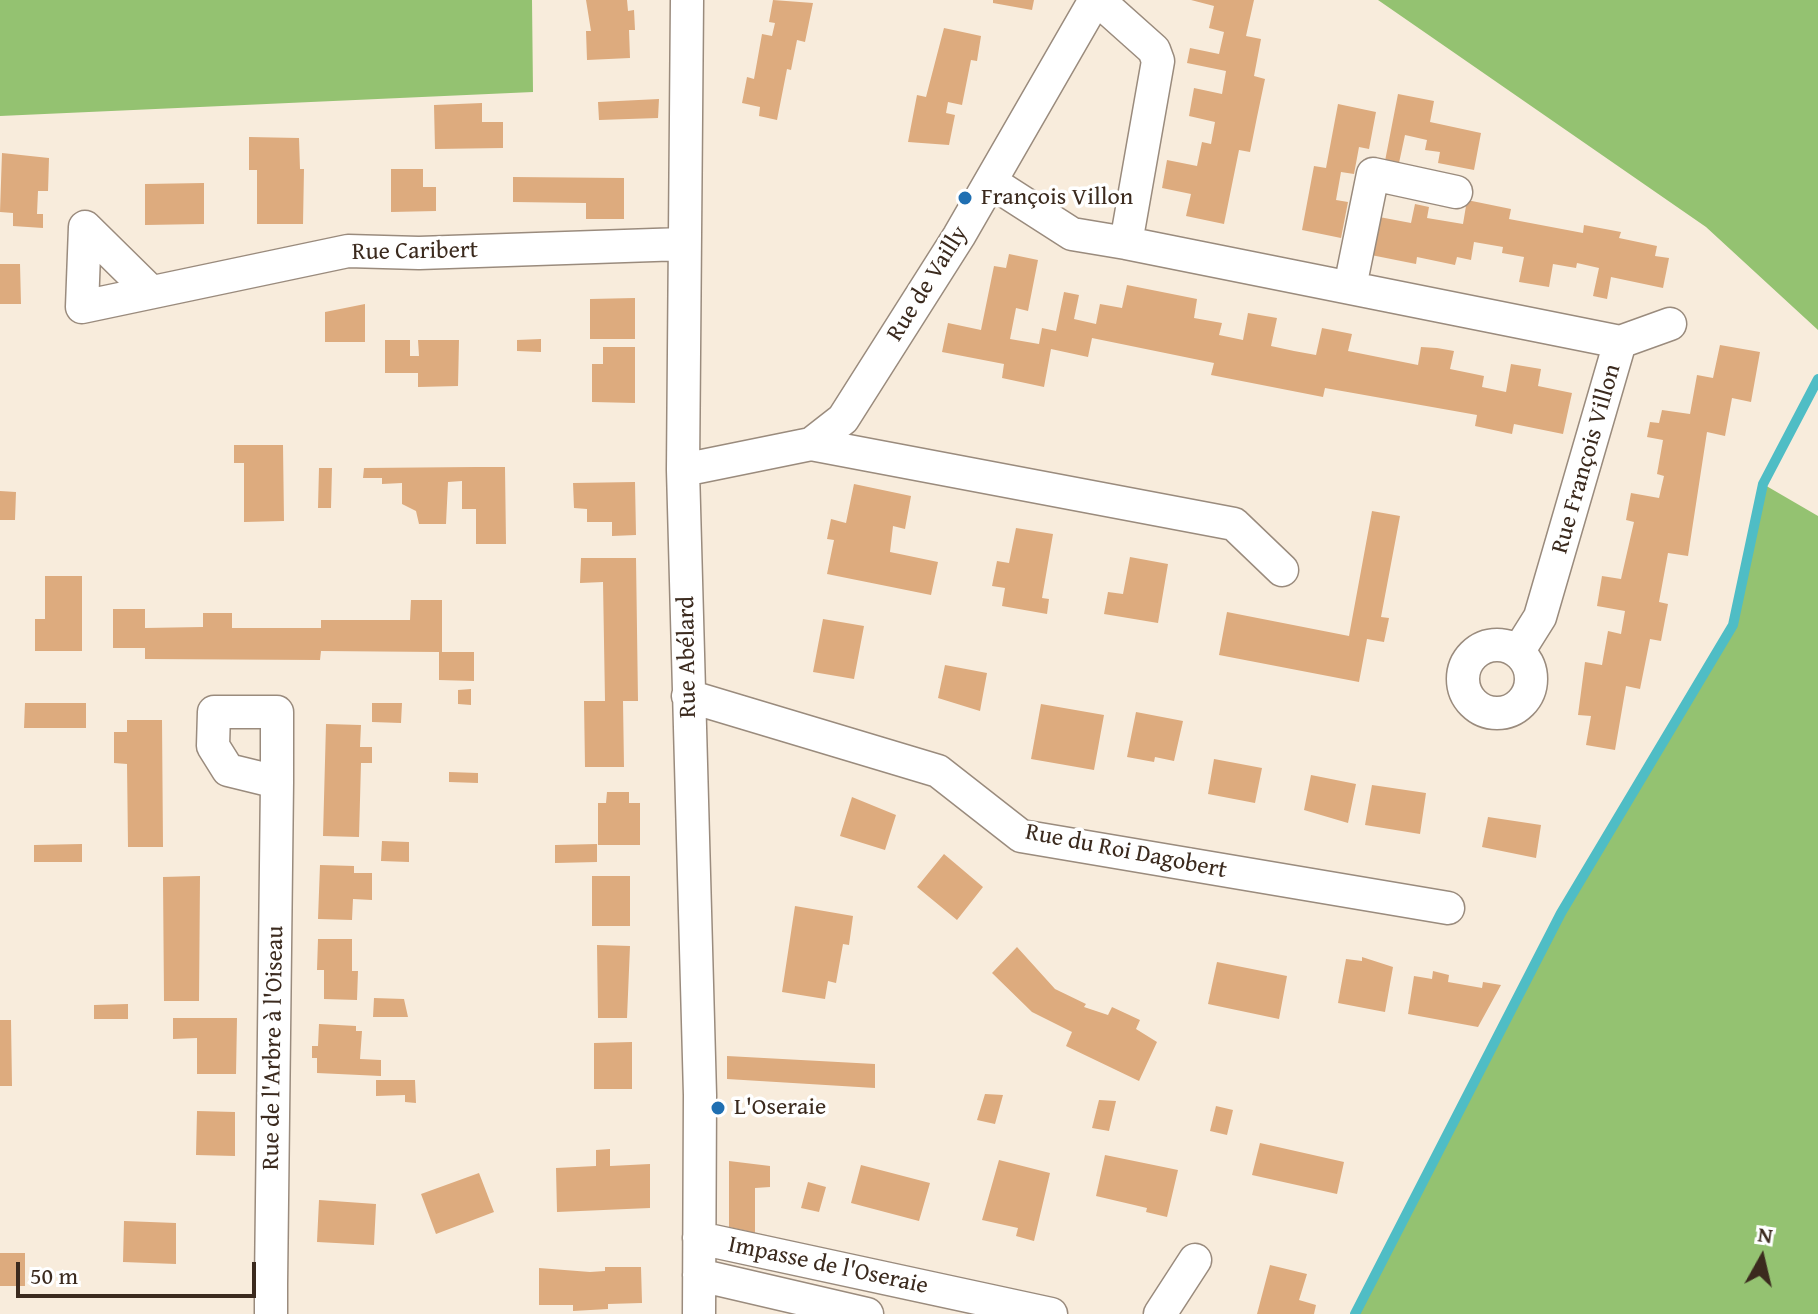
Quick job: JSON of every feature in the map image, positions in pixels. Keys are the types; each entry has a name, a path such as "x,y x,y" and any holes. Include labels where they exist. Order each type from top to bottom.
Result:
{"street":[{"name":"Rue Abélard","path":"687,0 683,470 700,1095 699,1314"},
{"name":"Rue de Vailly","path":"683,470 811,444 843,419 991,182 1096,0"},
{"path":"1096,0 1154,50 1158,61 1126,243"},
{"path":"1350,287 1373,174 1456,192"},
{"name":"Rue François Villon","path":"991,182 1072,234 1620,342 1540,617 1518,652"},
{"name":"Rue Caribert","path":"151,292 348,251 419,253 683,244"},
{"path":"1620,342 1670,324"},
{"path":"811,444 1234,524 1282,570"},
{"name":"Rue du Roi Dagobert","path":"688,696 938,771 1021,836 1448,908"},
{"name":"Rue de l'Arbre à l'Oiseau","path":"271,1314 277,782"},
{"name":"Impasse de l'Oseraie","path":"699,1238 1051,1314"},
{"path":"1160,1314 1195,1260"},
{"path":"699,1275 867,1314"}],"green space":[{"path":"0,0 532,0 533,92 0,116"},
{"path":"1378,0 1818,0 1818,330 1706,227"},
{"path":"1763,484 1818,516 1818,1314 1354,1314 1561,913 1733,625"}],"building":[{"path":"586,0 627,0 628,11 634,10 635,30 629,30 630,58 587,60 586,31 591,31"},
{"path":"773,0 813,3 805,42 797,40 791,70 787,69 777,120 759,116 760,107 742,103 747,77 754,79 762,34 772,36 775,23 769,22"},
{"path":"993,0 1034,0 1032,10 993,3"},
{"path":"1191,0 1254,0 1246,36 1261,39 1254,76 1265,79 1250,152 1239,150 1224,224 1186,216 1191,194 1162,188 1167,160 1197,166 1202,142 1211,144 1215,122 1189,116 1194,88 1222,94 1226,71 1187,63 1190,48 1219,54 1224,32 1209,28 1214,6"},
{"path":"944,28 981,36 977,61 971,60 962,105 948,102 946,113 955,115 949,145 908,142 917,95 926,97"},
{"path":"1398,94 1434,101 1430,122 1481,133 1474,170 1438,163 1440,152 1425,150 1427,140 1405,135 1399,163 1385,161"},
{"path":"659,99 658,118 599,120 598,102"},
{"path":"482,103 482,122 503,122 503,148 435,149 434,105"},
{"path":"1338,104 1376,112 1369,149 1359,147 1354,174 1341,172 1336,200 1348,202 1341,238 1302,230 1314,166 1326,168"},
{"path":"249,137 299,138 300,169 304,169 303,224 257,224 257,170 249,170"},
{"path":"2,153 49,158 48,191 38,191 37,214 43,214 43,228 13,226 13,213 0,212"},
{"path":"391,169 423,169 423,187 436,187 436,211 391,212"},
{"path":"513,177 624,178 624,219 586,219 586,203 513,202"},
{"path":"204,183 204,224 145,225 145,184"},
{"path":"1467,200 1511,209 1509,219 1583,233 1584,225 1621,232 1619,238 1657,246 1655,256 1669,258 1663,288 1611,277 1607,299 1593,296 1599,268 1577,263 1576,268 1553,264 1549,287 1519,282 1524,257 1502,253 1503,247 1474,242 1471,260 1457,257 1455,265 1417,257 1416,264 1366,254 1374,216 1411,223 1415,204 1429,207 1427,218 1463,224"},
{"path":"1009,254 1038,260 1028,311 1016,308 1010,339 1039,344 1042,328 1056,331 1064,292 1079,295 1074,319 1096,324 1100,304 1122,308 1127,285 1197,299 1194,318 1222,323 1219,335 1243,340 1248,313 1277,318 1271,346 1294,351 1316,355 1322,328 1352,334 1348,351 1418,365 1421,347 1454,351 1450,369 1484,376 1482,387 1506,392 1511,364 1541,369 1538,386 1572,393 1563,434 1514,424 1512,434 1475,426 1477,415 1325,388 1323,397 1211,375 1214,363 1092,338 1088,357 1051,349 1044,387 1002,378 1004,364 942,352 948,323 981,330 994,266 1006,268"},
{"path":"0,264 20,264 21,304 0,304"},
{"path":"635,298 635,339 590,339 590,299"},
{"path":"365,304 365,342 325,342 325,312"},
{"path":"541,339 541,352 517,351 517,340"},
{"path":"385,340 410,340 410,356 419,356 418,340 459,340 458,386 418,387 418,373 385,373"},
{"path":"1720,345 1760,352 1751,402 1732,398 1725,436 1707,432 1688,556 1668,553 1659,602 1668,604 1661,641 1650,639 1640,689 1626,686 1615,750 1586,745 1591,716 1578,715 1585,662 1602,665 1608,631 1621,634 1625,611 1597,606 1602,576 1621,579 1634,522 1626,520 1631,493 1659,498 1664,476 1657,474 1663,440 1647,437 1650,422 1659,423 1662,410 1690,414 1697,375 1713,378"},
{"path":"603,347 635,347 635,403 592,402 592,364 603,364"},
{"path":"234,445 283,445 284,521 244,522 244,463 234,463"},
{"path":"505,467 506,544 476,544 476,509 462,509 462,481 448,482 446,524 419,524 416,511 402,504 402,483 382,484 382,478 363,478 364,468"},
{"path":"319,468 332,468 331,508 318,508"},
{"path":"635,482 636,535 612,536 612,522 587,522 587,509 574,508 573,483"},
{"path":"854,484 911,496 905,529 893,526 890,552 938,562 931,595 827,574 834,540 827,539 831,519 846,523"},
{"path":"0,491 16,492 15,520 0,520"},
{"path":"1372,511 1400,516 1381,617 1389,618 1384,642 1367,639 1359,682 1219,655 1227,612 1349,636"},
{"path":"1016,528 1053,534 1042,598 1049,599 1047,614 1002,606 1005,588 992,586 997,561 1009,563"},
{"path":"1130,557 1168,564 1158,623 1104,614 1108,592 1123,594"},
{"path":"581,558 636,558 638,701 623,701 624,767 585,767 584,701 605,701 603,582 580,583"},
{"path":"45,576 82,576 82,651 35,651 35,619 45,619"},
{"path":"411,600 442,600 442,652 474,652 474,681 439,680 439,652 321,651 320,660 145,659 145,648 113,648 113,609 145,609 145,628 203,627 203,613 232,613 232,628 321,628 321,620 410,620"},
{"path":"823,619 864,626 854,679 813,672"},
{"path":"945,665 987,673 980,711 938,698"},
{"path":"471,689 471,705 458,704 458,690"},
{"path":"25,703 86,703 86,728 24,728"},
{"path":"372,703 402,703 401,723 372,722"},
{"path":"1041,704 1104,715 1094,770 1031,759"},
{"path":"1136,712 1183,721 1174,761 1155,757 1154,762 1127,757"},
{"path":"127,720 162,720 163,847 128,847 127,764 114,763 114,732 127,732"},
{"path":"326,724 361,725 360,747 372,747 372,763 361,763 359,837 323,836"},
{"path":"1214,759 1262,768 1255,803 1208,794"},
{"path":"449,772 478,773 478,783 449,782"},
{"path":"1311,775 1356,784 1348,823 1304,810"},
{"path":"1372,785 1426,793 1420,834 1365,825"},
{"path":"607,792 629,792 629,803 640,803 640,845 598,845 598,803 606,803"},
{"path":"852,797 896,815 885,850 840,836"},
{"path":"1488,817 1541,825 1536,858 1482,847"},
{"path":"382,841 409,842 409,862 381,861"},
{"path":"82,844 82,862 34,862 34,845"},
{"path":"597,844 597,862 555,863 555,845"},
{"path":"944,854 983,887 957,920 917,887"},
{"path":"320,865 354,866 354,873 372,873 372,900 353,899 352,920 318,919"},
{"path":"200,876 199,1001 164,1001 163,877"},
{"path":"592,876 630,876 630,926 592,926"},
{"path":"795,906 853,916 849,945 843,944 836,983 828,981 825,999 782,992"},
{"path":"318,939 352,939 352,971 358,971 357,1000 324,999 324,970 317,970"},
{"path":"597,945 630,946 627,1018 598,1018"},
{"path":"1017,947 1055,989 1086,1004 1084,1007 1108,1015 1112,1007 1140,1020 1136,1029 1157,1042 1139,1081 1066,1046 1072,1032 1032,1012 992,973"},
{"path":"1362,957 1393,967 1385,1012 1338,1003 1346,959 1362,961"},
{"path":"1217,962 1287,976 1279,1019 1208,1004"},
{"path":"1433,971 1449,975 1448,982 1482,988 1483,982 1501,985 1478,1027 1408,1014 1414,976 1432,979"},
{"path":"374,998 404,999 408,1017 373,1017"},
{"path":"128,1004 128,1019 94,1019 94,1005"},
{"path":"173,1018 237,1018 236,1074 197,1074 197,1038 173,1039"},
{"path":"0,1020 11,1020 12,1086 0,1086"},
{"path":"319,1024 356,1026 356,1031 362,1031 360,1059 381,1060 381,1076 317,1073 317,1058 312,1058 312,1046 318,1046"},
{"path":"632,1042 632,1089 594,1089 594,1043"},
{"path":"727,1056 875,1064 875,1088 727,1079"},
{"path":"376,1080 415,1080 416,1103 405,1102 405,1095 376,1096"},
{"path":"985,1094 1003,1095 995,1124 977,1120"},
{"path":"1099,1100 1116,1101 1109,1131 1092,1128"},
{"path":"1216,1106 1233,1110 1227,1135 1210,1131"},
{"path":"197,1111 235,1112 235,1156 196,1155"},
{"path":"1260,1143 1344,1162 1337,1194 1252,1175"},
{"path":"610,1149 610,1166 650,1164 650,1208 557,1212 556,1168 596,1166 596,1150"},
{"path":"1105,1155 1178,1170 1167,1217 1146,1212 1147,1208 1096,1196"},
{"path":"999,1160 1050,1173 1034,1241 1016,1236 1018,1228 982,1220"},
{"path":"729,1161 770,1166 770,1187 755,1188 755,1233 729,1227"},
{"path":"861,1165 930,1183 919,1221 851,1203"},
{"path":"479,1173 494,1212 436,1234 421,1194"},
{"path":"808,1182 826,1187 819,1212 801,1208"},
{"path":"319,1200 376,1204 374,1245 317,1242"},
{"path":"124,1221 176,1223 176,1264 123,1262"},
{"path":"0,1253 25,1253 25,1286 0,1286"},
{"path":"1270,1265 1307,1274 1299,1300 1316,1305 1314,1314 1257,1314"},
{"path":"605,1267 641,1267 642,1303 608,1304 608,1309 573,1311 573,1305 539,1305 539,1268 590,1272 605,1271"}],"waterway":[{"path":"1355,1314 1561,913 1733,625 1763,484 1818,379"}],"place":[{"name":"François Villon","path":"965,198"},
{"name":"L'Oseraie","path":"718,1108"}]}
